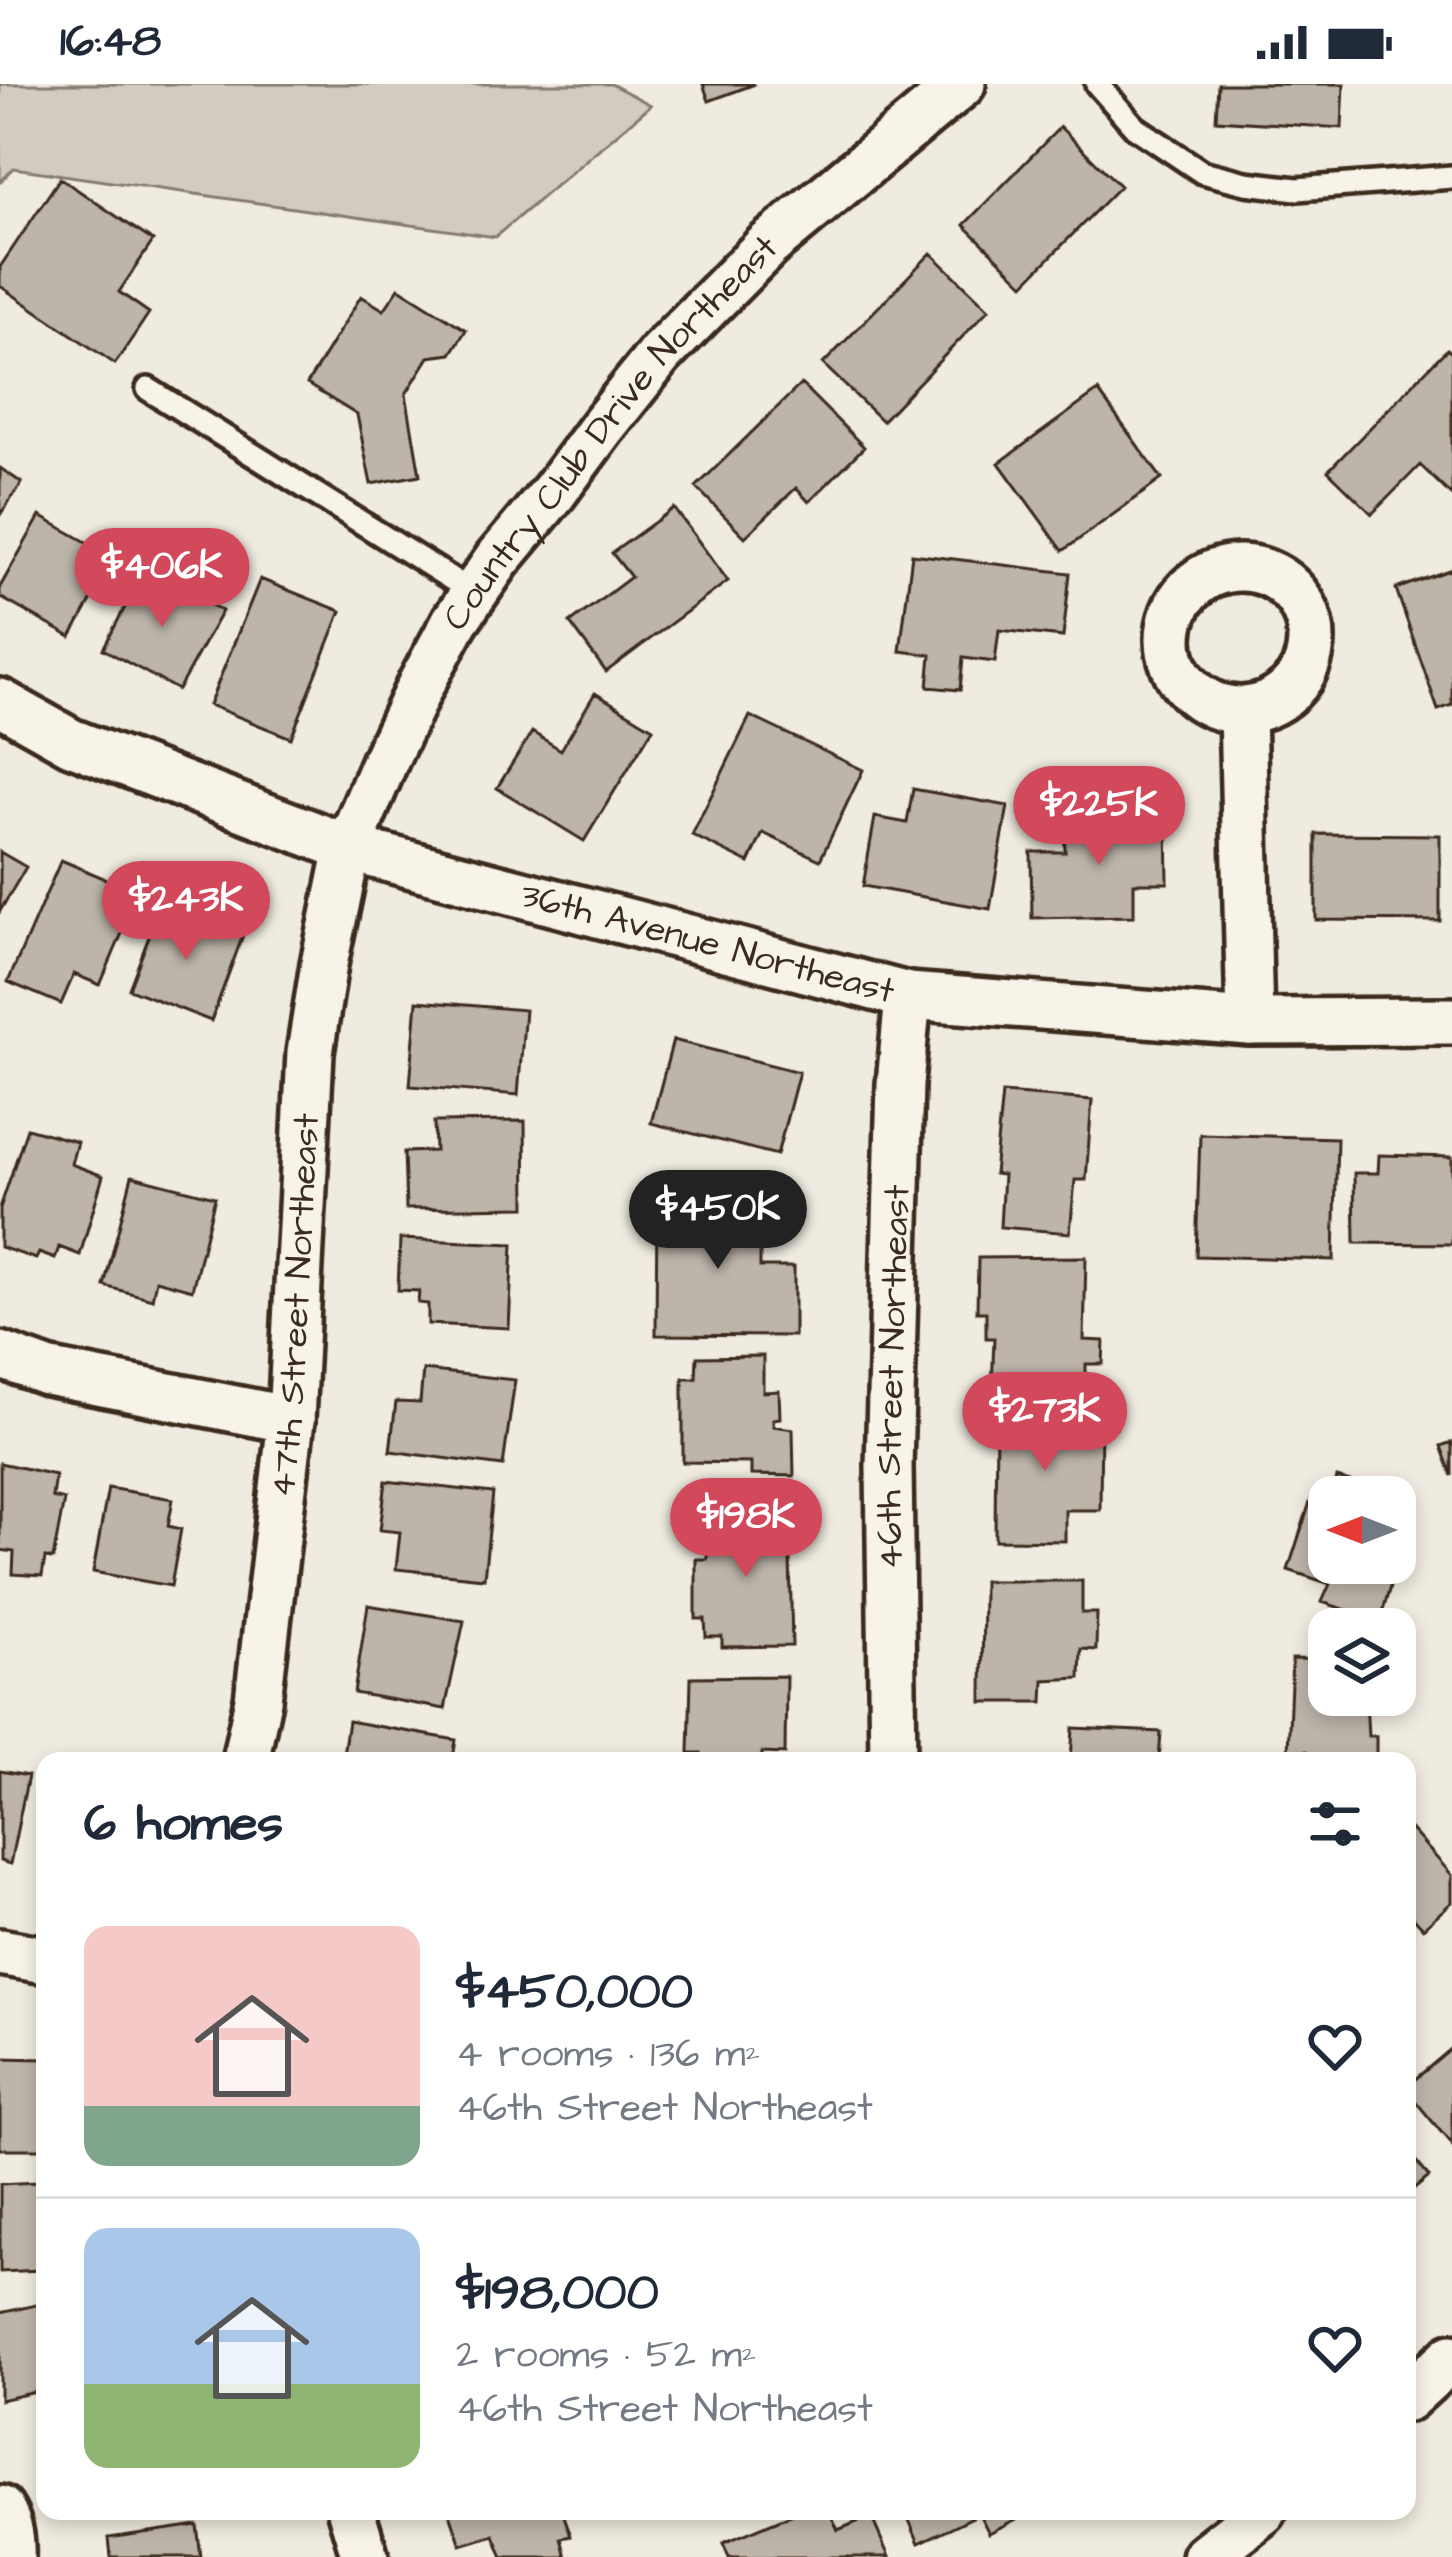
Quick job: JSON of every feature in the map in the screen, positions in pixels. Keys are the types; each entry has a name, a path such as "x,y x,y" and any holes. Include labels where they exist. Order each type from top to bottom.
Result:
{"street":[{"name":"Country Club Drive Northeast","path":"348,848 421,684 455,621 498,559 661,353 768,245 962,84"},
{"name":"36th Avenue Northeast","path":"0,702 70,742 348,848 908,996 1250,1022 1452,1021"},
{"path":"1242,711 1250,1022"},
{"name":"47th Street Northeast","path":"247,1752 258,1700 291,1420 310,1053 348,848"},
{"name":"46th Street Northeast","path":"893,1752 890,1466 900,1084 908,996"},
{"path":"0,1355 47,1372 291,1420"},
{"path":"0,1952 36,1958"},
{"path":"0,2509 12,2540 11,2557"},
{"path":"354,2520 365,2557"},
{"path":"1204,2557 1251,2520"}],"lane":[{"path":"1097,84 1135,127 1202,172 1297,189 1452,177"},
{"path":"148,389 474,593"}],"shaded area":[{"path":"0,84 611,84 651,105 495,237 14,168 0,182"}],"building":[{"path":"703,84 755,84 709,101"},
{"path":"1218,84 1344,84 1342,128 1216,120"},
{"path":"1060,127 1120,186 1024,284 964,225"},
{"path":"60,178 153,241 119,292 149,313 115,364 0,286 0,267"},
{"path":"931,253 989,309 882,421 823,364"},
{"path":"399,288 466,330 451,354 429,357 406,394 420,475 371,484 357,415 307,384 361,296 384,310"},
{"path":"1447,349 1452,353 1452,496 1420,465 1372,514 1328,471"},
{"path":"801,384 864,447 809,502 796,488 745,537 696,487"},
{"path":"1098,391 1162,479 1063,551 999,463"},
{"path":"0,468 22,483 0,515"},
{"path":"674,508 728,581 606,672 570,623 631,577 612,553"},
{"path":"40,516 115,558 71,637 0,597 0,587"},
{"path":"912,554 1070,573 1063,637 999,630 995,662 963,658 960,690 928,687 931,655 900,651"},
{"path":"145,569 222,611 178,690 103,649"},
{"path":"1452,569 1452,705 1438,710 1396,589"},
{"path":"260,579 341,611 291,738 209,705"},
{"path":"595,693 653,728 584,841 497,788 532,732 561,750"},
{"path":"750,716 863,770 820,860 763,833 749,863 692,835"},
{"path":"913,789 1008,806 990,909 863,886 875,817 907,823"},
{"path":"1167,818 1168,883 1134,883 1134,916 1032,918 1031,852 1065,852 1064,819"},
{"path":"1316,834 1440,835 1440,921 1316,920"},
{"path":"0,852 26,867 0,911"},
{"path":"61,860 139,893 100,985 74,974 61,1004 8,982"},
{"path":"161,905 243,935 211,1021 129,989"},
{"path":"417,1001 525,1010 518,1095 410,1086"},
{"path":"673,1040 799,1072 777,1155 651,1123"},
{"path":"1002,1093 1092,1100 1086,1180 1075,1180 1070,1233 1000,1227 1003,1175 994,1174"},
{"path":"525,1121 526,1207 406,1209 404,1152 435,1151 434,1122"},
{"path":"27,1128 77,1142 71,1164 103,1176 80,1255 59,1247 55,1259 39,1253 36,1259 0,1247 0,1208"},
{"path":"1200,1134 1337,1138 1334,1260 1196,1256"},
{"path":"1379,1155 1452,1157 1452,1244 1355,1243 1354,1173 1378,1173"},
{"path":"132,1176 215,1197 192,1290 156,1280 152,1299 104,1286"},
{"path":"657,1198 760,1199 760,1267 794,1267 794,1336 656,1335"},
{"path":"400,1239 513,1244 509,1328 428,1324 428,1304 418,1303 419,1291 398,1290"},
{"path":"1086,1257 1084,1340 1104,1341 1103,1364 1086,1364 1086,1390 992,1389 994,1338 986,1338 986,1312 977,1312 978,1258"},
{"path":"763,1356 763,1392 779,1391 780,1418 773,1419 773,1426 793,1429 794,1476 751,1475 751,1463 683,1462 683,1378 696,1378 697,1357"},
{"path":"423,1370 515,1380 503,1466 390,1451 396,1402 420,1403"},
{"path":"996,1416 1101,1416 1100,1510 1065,1510 1065,1541 995,1540"},
{"path":"1452,1442 1452,1476 1441,1446"},
{"path":"0,1463 55,1475 52,1497 64,1500 53,1559 45,1558 42,1576 13,1574 14,1552 0,1550"},
{"path":"386,1481 493,1493 484,1578 396,1569 400,1532 380,1530"},
{"path":"108,1488 173,1499 168,1526 181,1529 171,1586 93,1572"},
{"path":"1308,1508 1308,1577 1288,1570"},
{"path":"708,1512 789,1513 792,1646 722,1647 722,1637 706,1637 705,1619 696,1619 696,1559 707,1559"},
{"path":"983,1581 1082,1581 1082,1613 1097,1613 1096,1650 1081,1649 1080,1678 1044,1680 1043,1702 982,1702"},
{"path":"1330,1584 1391,1584 1384,1608 1340,1608 1322,1602"},
{"path":"368,1605 464,1621 445,1709 354,1693"},
{"path":"1292,1659 1308,1659 1308,1716 1367,1716 1368,1736 1376,1736 1376,1752 1288,1752"},
{"path":"786,1676 785,1752 689,1752 691,1677"},
{"path":"348,1721 456,1740 454,1752 343,1752"},
{"path":"1073,1728 1161,1732 1160,1752 1072,1752"},
{"path":"0,1771 28,1776 10,1864 0,1861"},
{"path":"1416,1835 1452,1875 1452,1902 1423,1928 1416,1920"},
{"path":"1452,2048 1452,2145 1416,2102 1416,2078"},
{"path":"0,2058 36,2059 36,2149 0,2149"},
{"path":"1416,2161 1429,2177 1416,2188"},
{"path":"36,2182 36,2270 0,2272 0,2184"},
{"path":"36,2305 36,2392 0,2400 0,2313"},
{"path":"452,2520 565,2520 571,2536 561,2538 566,2557 503,2557 494,2535 461,2545"},
{"path":"778,2520 833,2520 838,2530 873,2520 889,2557 729,2557 723,2543"},
{"path":"909,2520 967,2520 919,2543"},
{"path":"982,2520 1014,2520 989,2533"},
{"path":"197,2525 201,2557 111,2557 109,2538"}]}
